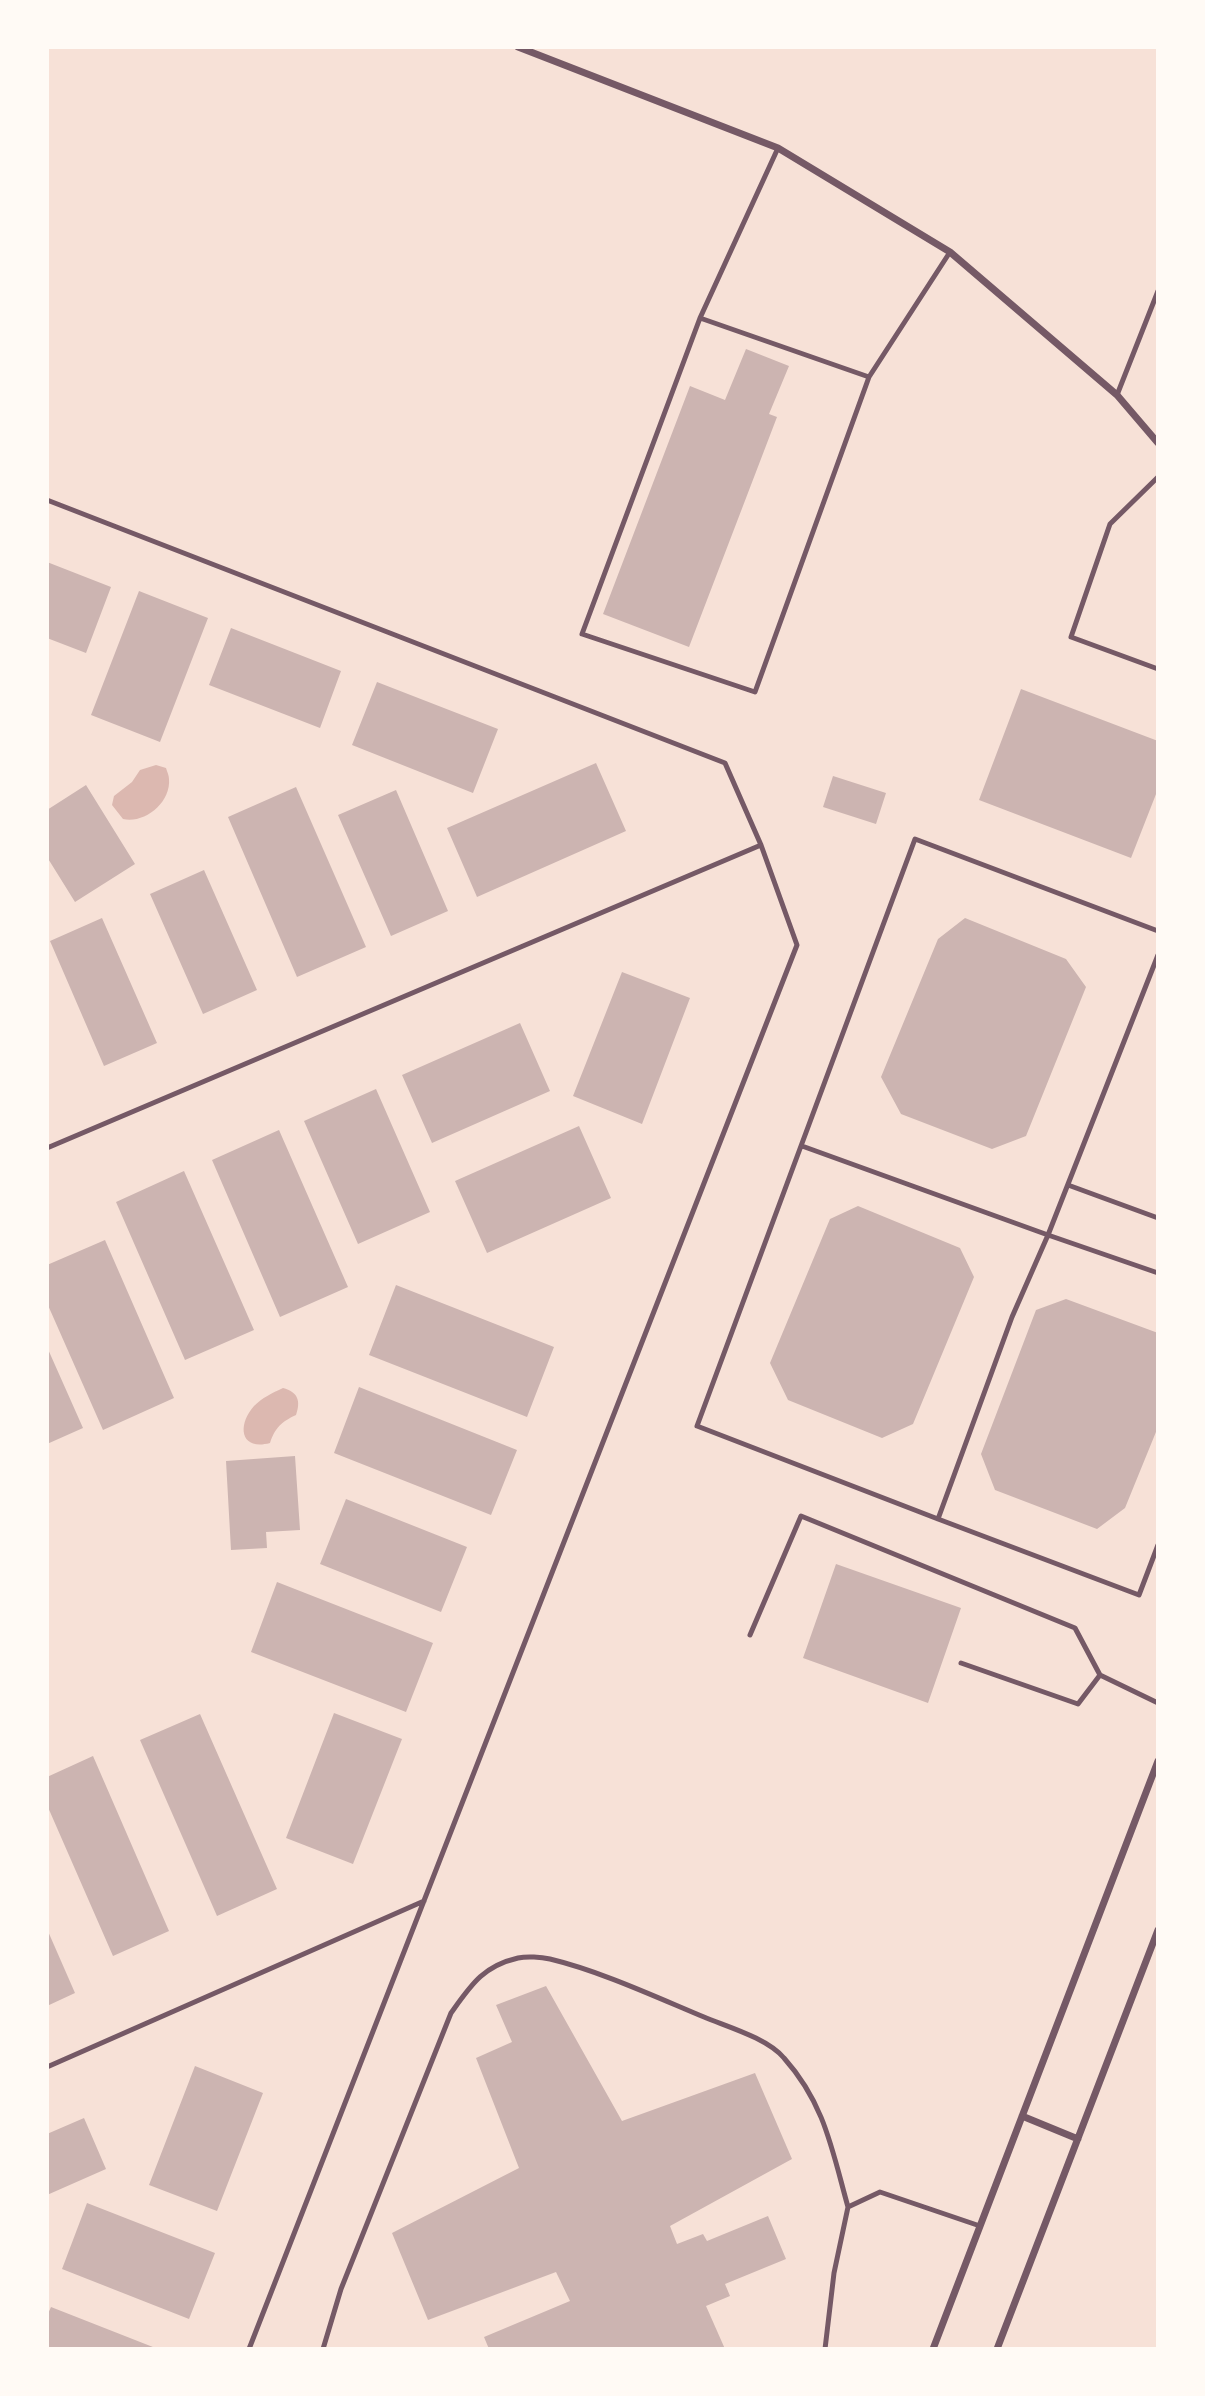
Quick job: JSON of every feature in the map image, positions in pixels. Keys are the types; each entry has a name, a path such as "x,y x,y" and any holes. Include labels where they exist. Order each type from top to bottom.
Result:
{"street":[{"path":"518,47 778,148 950,252 1117,394 1158,443"},
{"path":"933,2349 1158,1761"},
{"path":"997,2349 1158,1930"},
{"path":"1022,2116 1078,2139"}],"lane":[{"path":"778,148 700,318 582,634 755,692 869,377 950,252"},
{"path":"1117,394 1158,291"},
{"path":"700,318 869,377"},
{"path":"1158,477 1110,524 1071,637 1158,669"},
{"path":"47,500 725,763 761,845 797,945 249,2349"},
{"path":"1158,931 915,839 697,1426 1139,1595 1158,1545"},
{"path":"47,1148 761,845"},
{"path":"938,1519 1012,1317 1048,1235 1158,955"},
{"path":"802,1146 1158,1273"},
{"path":"1068,1185 1158,1218"},
{"path":"750,1635 801,1517 1075,1628 1100,1675 1158,1703"},
{"path":"961,1663 1078,1704 1100,1675"},
{"path":"47,2067 424,1902"},
{"path":"323,2349 341,2289 451,2013 473,1982 492,1966 521,1957 547,1958 578,1968 753,2037 782,2055 807,2088 824,2119 848,2207 834,2273 825,2349"},
{"path":"848,2207 880,2192 980,2226"}],"shaded area":[{"path":"156,765 166,768 169,779 166,796 155,810 147,815 131,820 123,819 112,805 114,796 132,782 140,770"},
{"path":"283,1388 297,1398 296,1415 279,1426 270,1443 252,1443 247,1440 244,1428 249,1413 260,1401"}],"building":[{"path":"746,349 789,366 769,414 777,417 689,647 603,614 690,386 725,400"},
{"path":"47,562 111,587 86,653 47,638"},
{"path":"139,591 208,618 160,742 91,715"},
{"path":"231,628 341,671 320,728 209,685"},
{"path":"377,682 498,729 473,793 352,745"},
{"path":"1021,689 1158,741 1158,789 1131,858 979,800"},
{"path":"596,763 626,831 477,897 447,828"},
{"path":"833,776 886,793 876,824 823,807"},
{"path":"86,785 135,864 75,902 47,857 47,810"},
{"path":"296,787 366,947 297,977 228,817"},
{"path":"396,790 448,911 391,936 338,815"},
{"path":"204,870 257,990 203,1014 150,894"},
{"path":"102,918 157,1043 104,1066 50,941"},
{"path":"965,918 1066,959 1086,987 1026,1136 992,1149 901,1114 881,1077 938,939"},
{"path":"622,972 690,998 642,1124 573,1096"},
{"path":"520,1023 550,1091 432,1143 402,1075"},
{"path":"376,1089 430,1212 358,1244 304,1121"},
{"path":"579,1126 611,1198 487,1253 455,1181"},
{"path":"279,1130 348,1287 280,1317 212,1160"},
{"path":"184,1171 254,1330 185,1360 116,1202"},
{"path":"858,1206 960,1248 974,1277 913,1424 882,1438 788,1400 770,1363 830,1219"},
{"path":"105,1240 174,1398 103,1430 47,1303 47,1265"},
{"path":"396,1285 554,1347 527,1417 369,1355"},
{"path":"1066,1299 1158,1333 1158,1427 1125,1508 1097,1529 995,1490 981,1454 1036,1310"},
{"path":"47,1347 83,1428 47,1444"},
{"path":"359,1387 517,1450 491,1515 334,1453"},
{"path":"295,1456 300,1530 266,1532 267,1548 231,1550 226,1461"},
{"path":"346,1499 467,1547 441,1612 320,1564"},
{"path":"836,1564 961,1608 928,1703 803,1658"},
{"path":"277,1582 433,1643 406,1712 251,1652"},
{"path":"334,1713 402,1739 353,1864 286,1838"},
{"path":"200,1714 277,1889 217,1916 140,1740"},
{"path":"93,1756 169,1931 113,1956 47,1805 47,1777"},
{"path":"47,1929 75,1993 47,2006"},
{"path":"546,1986 622,2121 755,2073 792,2159 670,2226 677,2244 703,2234 707,2241 768,2216 786,2259 725,2284 730,2296 706,2306 725,2349 489,2349 484,2337 570,2301 556,2272 428,2320 392,2233 519,2168 476,2058 512,2042 496,2005"},
{"path":"195,2066 263,2093 217,2211 149,2185"},
{"path":"84,2118 106,2169 47,2195 47,2134"},
{"path":"87,2203 215,2253 189,2319 62,2269"},
{"path":"51,2307 158,2349 47,2349 47,2316"}]}
